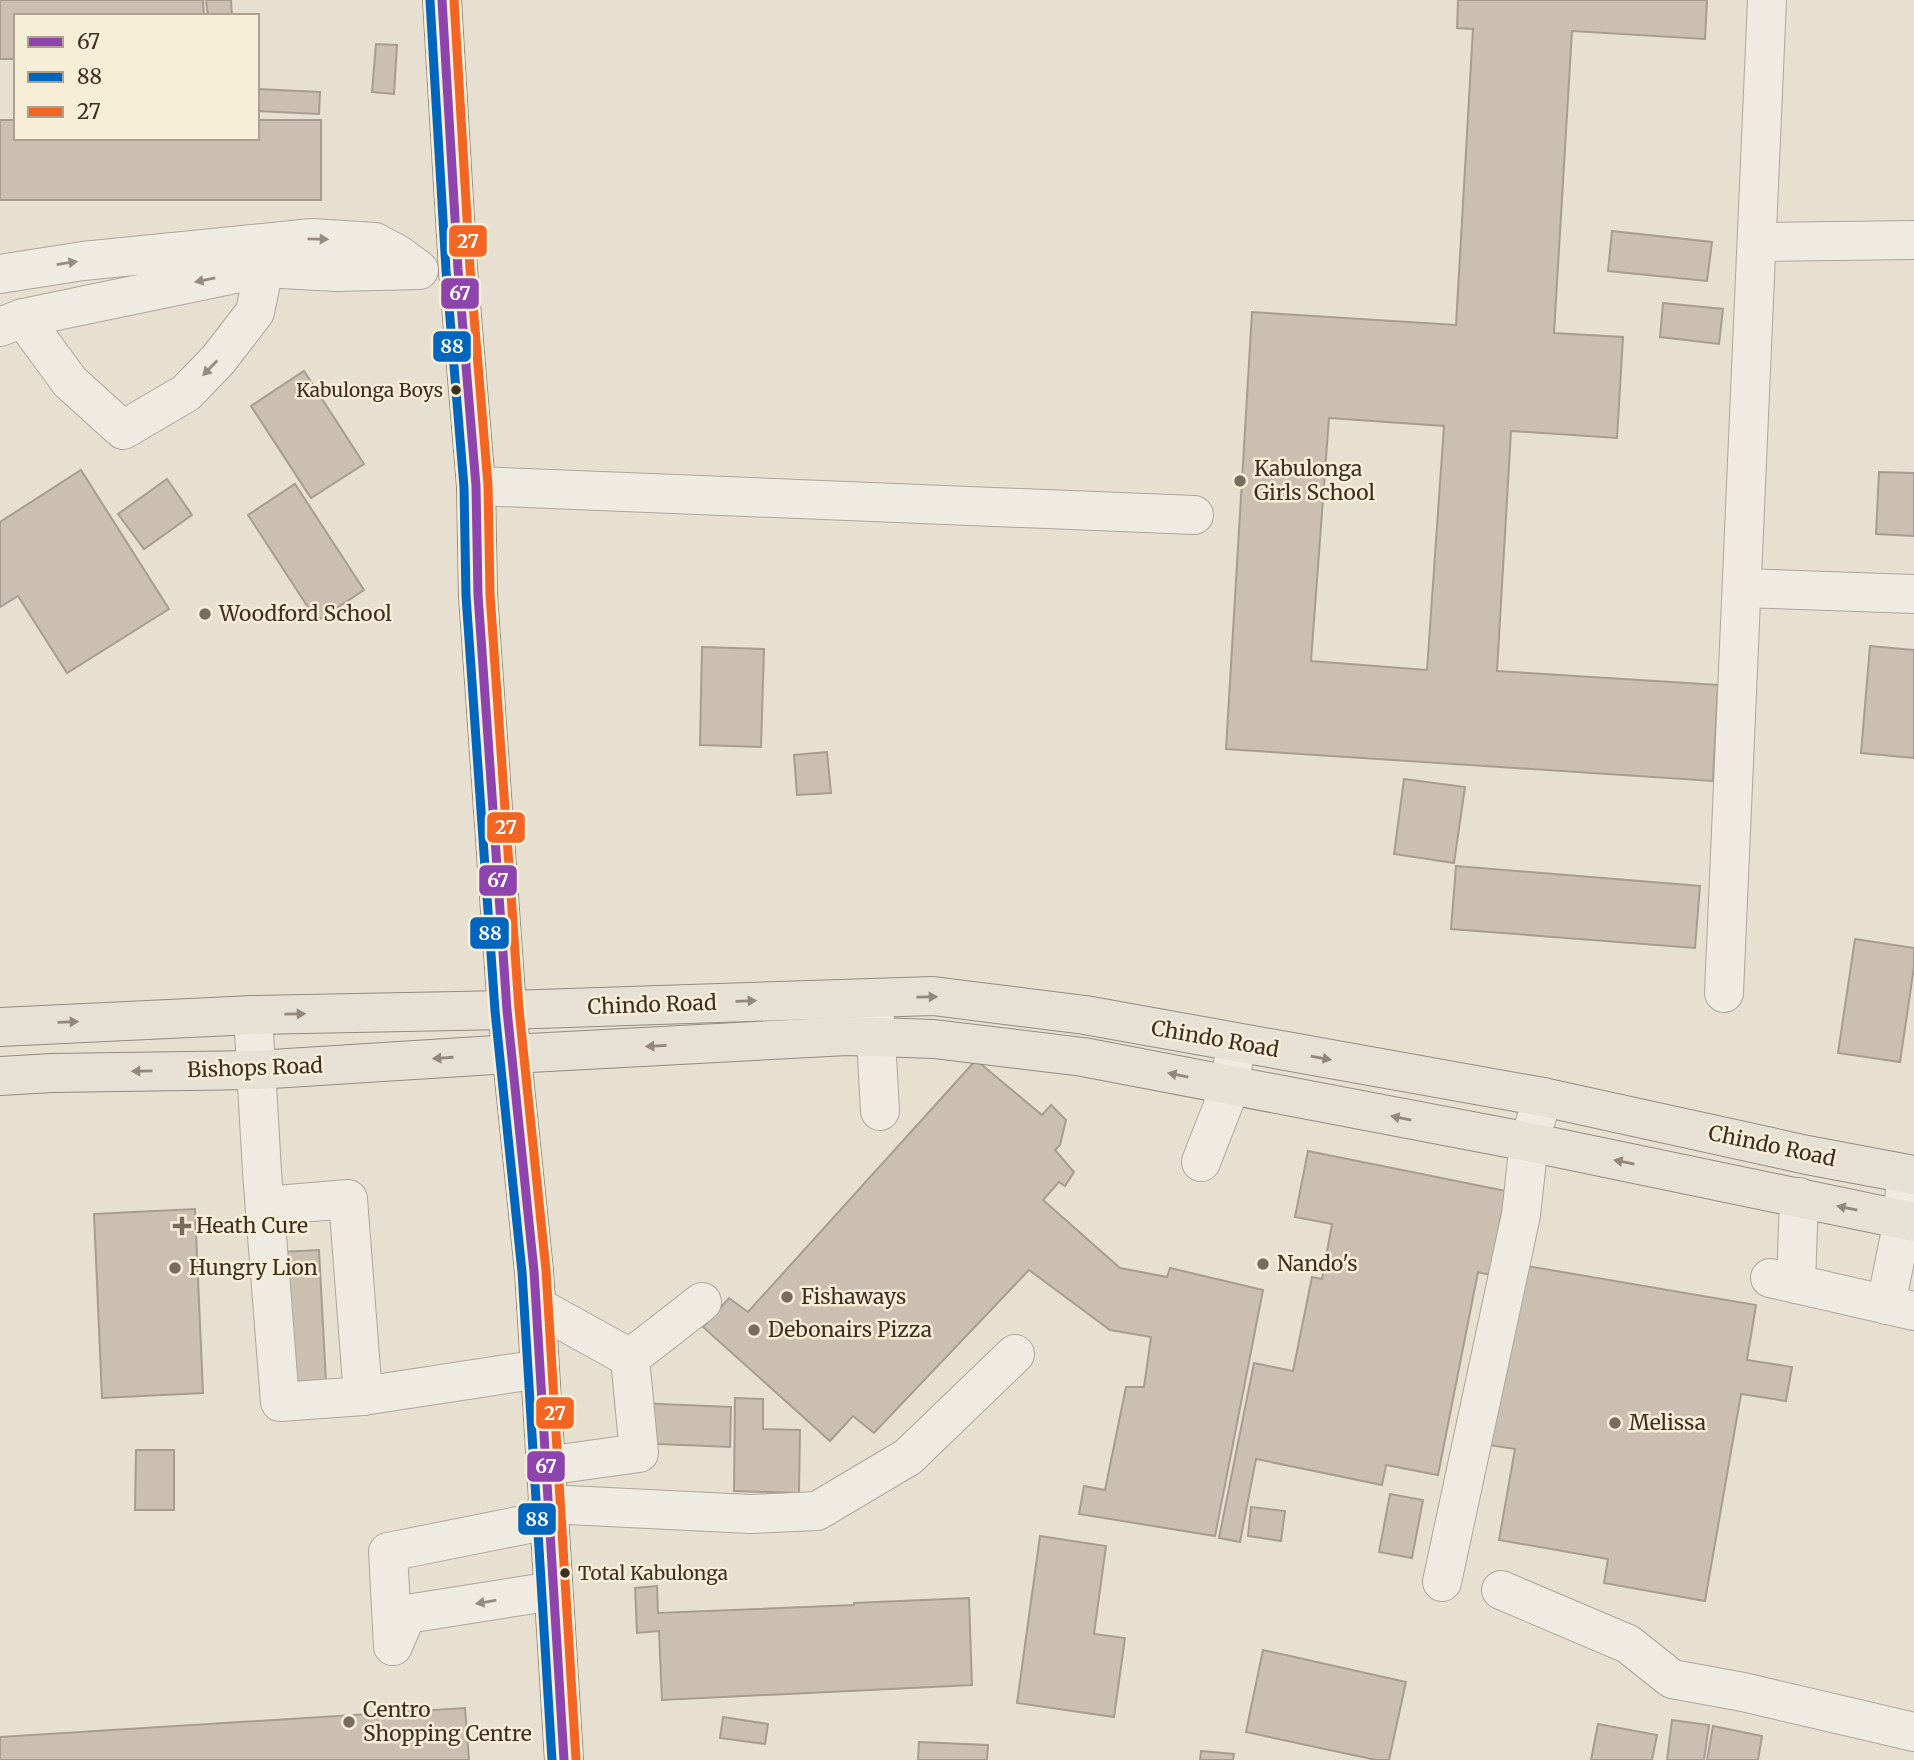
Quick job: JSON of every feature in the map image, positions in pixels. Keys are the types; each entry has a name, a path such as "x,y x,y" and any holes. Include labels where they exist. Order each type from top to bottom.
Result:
{"main road":[{"path":"442,0 458,270 476,486 478,596 507,1010 534,1271 564,1760"},
{"name":"Chindo Road","path":"507,1010 933,996 1085,1015 1543,1097 1910,1175"},
{"path":"0,1027 253,1015 507,1010"},
{"name":"Chindo Road","path":"511,1054 847,1036 934,1039 1083,1057 1529,1142 1909,1221"},
{"name":"Bishops Road","path":"0,1076 256,1070 511,1054"}],"lane":[{"path":"1724,993 1768,0"},
{"path":"261,256 255,312 218,360 186,393 123,430 70,382 12,323 261,256 312,238 375,242 419,270 458,270"},
{"path":"1757,242 1914,240"},
{"path":"0,274 83,261 261,256"},
{"path":"476,486 1194,515"},
{"path":"1742,588 1914,594"},
{"path":"874,998 880,1111"},
{"path":"253,1015 279,1402 363,1396 540,1369"},
{"path":"1201,1163 1231,1085 1236,1043"},
{"path":"1442,1582 1536,1219 1529,1142 1543,1097"},
{"path":"1799,1197 1783,1281 1900,1308 1909,1221 1910,1175"},
{"path":"265,1206 348,1199 363,1396"},
{"path":"630,1358 702,1302"},
{"path":"536,1306 630,1358"},
{"path":"553,1591 407,1614 393,1646 388,1552 548,1512 750,1514 817,1511 908,1457 1015,1354"},
{"path":"545,1466 639,1453 630,1358"},
{"path":"1501,1590 1628,1644 1672,1679 1743,1692 1914,1732"}],"building":[{"path":"0,0 203,0 204,14 14,14 14,59 0,59"},
{"path":"206,0 231,0 232,14 208,14"},
{"path":"1458,0 1707,0 1705,39 1572,31 1554,333 1623,337 1617,438 1511,431 1497,671 1718,685 1713,781 1226,749 1252,312 1456,325 1473,29 1457,28","holes":["1329,418 1444,426 1427,670 1311,661"]},
{"path":"376,44 397,45 394,94 372,92"},
{"path":"259,89 320,92 319,114 259,111"},
{"path":"0,120 14,120 14,140 259,140 259,120 321,120 321,200 0,200"},
{"path":"1612,231 1712,242 1707,281 1608,271"},
{"path":"1663,303 1723,309 1719,344 1660,337"},
{"path":"304,371 364,464 311,498 251,406"},
{"path":"81,470 169,609 67,673 18,596 0,607 0,522"},
{"path":"1879,472 1914,473 1914,536 1876,534"},
{"path":"167,479 192,515 144,549 118,514"},
{"path":"295,484 364,590 317,621 248,515"},
{"path":"1870,646 1914,650 1914,758 1861,753"},
{"path":"702,647 764,649 761,747 700,745"},
{"path":"827,752 831,793 797,795 794,755"},
{"path":"1404,779 1465,787 1454,863 1394,854"},
{"path":"1456,866 1700,886 1695,948 1451,929"},
{"path":"1855,939 1914,948 1914,967 1900,1062 1838,1053"},
{"path":"976,1060 1042,1115 1051,1105 1066,1120 1060,1145 1055,1150 1074,1172 1065,1186 1059,1182 1043,1200 1120,1268 1167,1277 1170,1268 1263,1290 1215,1536 1079,1514 1084,1486 1105,1490 1126,1387 1144,1387 1151,1337 1110,1330 1029,1270 874,1433 853,1416 830,1441 703,1327 729,1298 748,1312"},
{"path":"1308,1151 1506,1191 1490,1275 1478,1272 1438,1475 1386,1465 1382,1485 1256,1459 1240,1542 1219,1538 1254,1363 1293,1371 1312,1277 1322,1279 1332,1224 1295,1217"},
{"path":"195,1209 203,1393 102,1398 94,1214"},
{"path":"319,1250 326,1382 286,1383 280,1252"},
{"name":"Melissa","path":"1521,1265 1756,1305 1747,1360 1792,1367 1786,1401 1741,1394 1705,1601 1604,1583 1608,1559 1499,1540 1515,1449 1489,1445"},
{"path":"735,1398 763,1399 763,1429 800,1430 799,1493 734,1491"},
{"path":"636,1403 731,1407 730,1447 634,1443"},
{"path":"136,1450 174,1450 174,1510 135,1510"},
{"path":"1390,1494 1423,1500 1412,1558 1379,1552"},
{"path":"1251,1507 1285,1511 1281,1541 1248,1536"},
{"path":"1040,1536 1106,1546 1094,1634 1125,1638 1114,1717 1017,1703"},
{"path":"657,1586 658,1613 969,1598 972,1685 662,1700 659,1631 637,1633 635,1588"},
{"path":"1263,1650 1406,1682 1389,1760 1376,1760 1246,1732"},
{"name":"Centro Shopping Centre","path":"465,1708 469,1760 0,1760 0,1737"},
{"path":"723,1717 768,1724 765,1744 720,1738"},
{"path":"1672,1720 1709,1725 1704,1760 1667,1760"},
{"path":"1598,1724 1657,1735 1652,1760 1591,1760"},
{"path":"1713,1726 1762,1736 1758,1760 1707,1760"},
{"path":"919,1742 988,1745 987,1760 918,1760"},
{"path":"1201,1751 1234,1754 1233,1760 1200,1760"}],"transit line":[{"name":"67","path":"442,0 458,269 476,486 478,595 507,1010 534,1271 564,1760"},
{"name":"27","path":"454,0 470,268 488,485 490,594 519,1009 546,1270 576,1759"},
{"name":"88","path":"430,1 446,270 464,487 466,596 495,1011 522,1272 552,1760"}],"place":[{"name":"Kabulonga Boys","path":"456,390"},
{"name":"Kabulonga Girls School","path":"1240,481"},
{"name":"Woodford School","path":"205,614"},
{"name":"Heath Cure","path":"182,1226"},
{"name":"Nando's","path":"1263,1264"},
{"name":"Hungry Lion","path":"175,1268"},
{"name":"Fishaways","path":"787,1297"},
{"name":"Debonairs Pizza","path":"754,1330"},
{"name":"Melissa","path":"1615,1423"},
{"name":"Total Kabulonga","path":"565,1573"},
{"name":"Centro Shopping Centre","path":"349,1722"}]}
